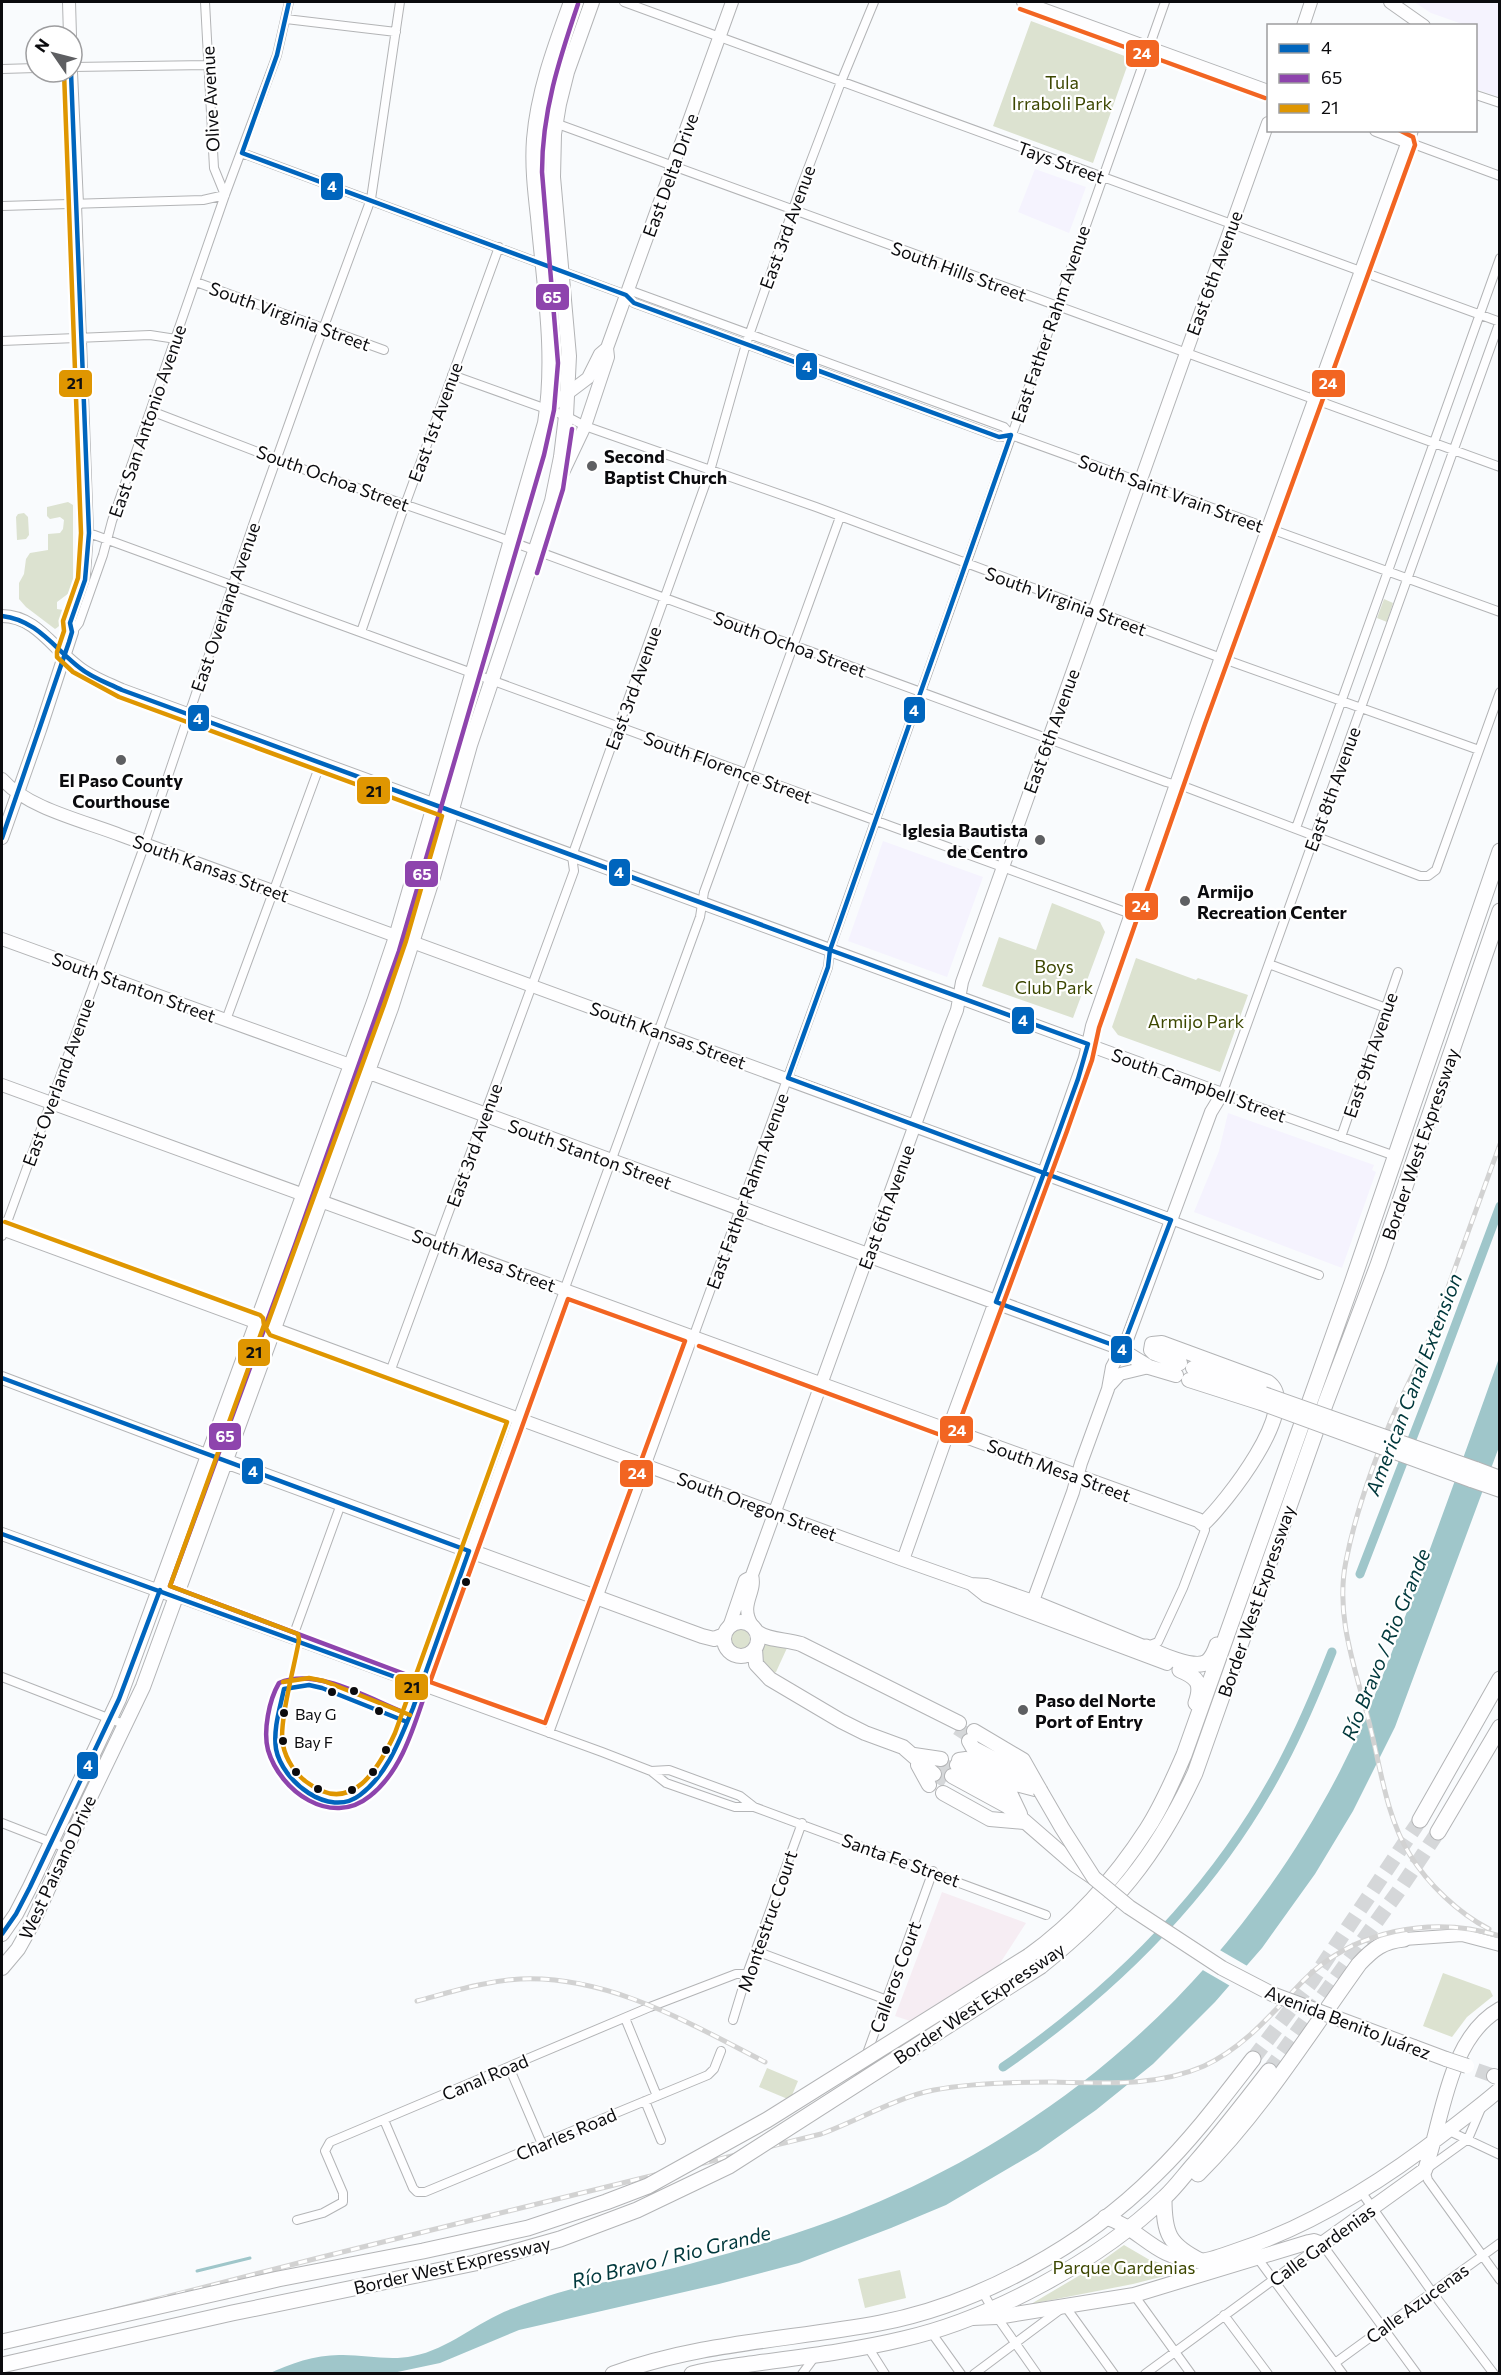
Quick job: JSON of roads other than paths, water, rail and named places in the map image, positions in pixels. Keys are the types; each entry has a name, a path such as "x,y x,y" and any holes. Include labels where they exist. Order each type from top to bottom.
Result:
{"highway":[{"path":"1146,1647 1192,1664 1200,1664 1209,1660 1215,1652 1277,1476 1300,1430 1500,851"},
{"name":"Border West Expressway","path":"2,2365 232,2313 475,2263 560,2239 637,2211 729,2166 1087,1926 1134,1876 1168,1826 1195,1773 1326,1402 1378,1265 1500,911"},
{"name":"Border West Expressway","path":"2,2342 278,2279 516,2231 606,2202 648,2186 767,2120 1035,1961 1118,1870 1148,1829 1184,1755 1300,1430"},
{"path":"1148,1829 1152,1812 1168,1777 1199,1694 1198,1679 1180,1670"},
{"path":"1420,1820 1500,1679"},
{"path":"1438,1832 1500,1727"},
{"path":"1166,2196 1182,2188 1214,2157 1260,2100 1368,1953 1384,1942 1404,1939"},
{"path":"613,2373 666,2356 749,2340 881,2323 929,2310 982,2291 1056,2251 1105,2217 1155,2175 1211,2114 1252,2059"},
{"path":"692,2373 868,2347 931,2332 969,2318 994,2313 1053,2278 1128,2228 1166,2196 1231,2121 1269,2071"},
{"path":"1166,2196 1166,2228 1171,2240 1181,2251 1201,2261"}],"main road":[{"name":"West Paisano Drive","path":"2,1934 27,1894 110,1718 160,1590 396,937 471,673 512,542 547,409 551,363 534,172 534,140 545,79 571,2"},
{"name":"West Paisano Drive","path":"2,1968 18,1949 33,1924 66,1848 143,1687 413,943 490,679 536,551 556,487 569,394 570,356 553,177 555,123 567,72 592,2"},
{"name":"South Stanton Street","path":"351,1065 1113,1345 1149,1367 1184,1372 1263,1398 1474,1475"},
{"path":"949,1430 996,1302"},
{"name":"South Stanton Street","path":"1184,1372 1154,1353 1151,1350 1152,1344 1162,1343 1268,1382 1276,1389 1278,1395 1276,1414 1263,1444 1217,1511 1203,1524"},
{"name":"South Mesa Street","path":"949,1430 1198,1520 1203,1524"},
{"path":"209,1456 708,1638 719,1638 739,1622 768,1638 790,1640 956,1724"},
{"path":"1474,1475 1500,1478"},
{"path":"1474,1475 1500,1490"},
{"path":"754,1629 758,1641 754,1657 760,1669 780,1687 865,1733 899,1745 935,1771 914,1755"},
{"path":"727,1631 726,1647 733,1655 744,1656 755,1649"},
{"path":"971,1736 1023,1760 1094,1878"},
{"path":"1040,1790 1012,1783 966,1759 952,1776 1007,1806 1075,1865 1094,1878"},
{"name":"Avenida Benito Juárez","path":"1094,1878 1129,1907 1222,1968 1272,1994 1472,2068"},
{"path":"1425,2170 1434,2142 1443,2126 1466,2043 1478,2026 1500,2009"},
{"path":"1443,2126 1483,2103 1498,2081"},
{"name":"Calle Gardenias","path":"1105,2217 1128,2228 1160,2251 1179,2259 1201,2261 1254,2251 1362,2193 1434,2142"},
{"name":"Calle Gardenias","path":"1322,2244 1425,2170"},
{"path":"994,2313 1065,2306 1134,2295 1254,2251 1309,2242 1322,2244"}],"street":[{"path":"69,2 70,24"},
{"name":"Olive Avenue","path":"205,2 214,168 225,195"},
{"name":"East San Antonio Avenue","path":"2,838 64,654 72,632 79,623 103,555 225,195 277,55 289,2"},
{"name":"East Overland Avenue","path":"2,1232 145,844 232,585 371,199 400,2"},
{"name":"Tays Street","path":"624,2 1499,322"},
{"name":"East Delta Drive","path":"556,487 585,426 608,357 607,348 732,2"},
{"name":"East 3rd Avenue","path":"390,1372 574,871 572,856 710,471 746,344 840,82 873,2"},
{"path":"1023,2 1267,90"},
{"name":"East Father Rahm Avenue","path":"549,1733 828,967 830,949 1165,2"},
{"path":"1304,24 1311,2"},
{"path":"1389,2 1421,24"},
{"path":"286,19 396,32"},
{"path":"84,67 208,65"},
{"path":"2,69 24,68"},
{"path":"72,84 89,533 85,580 70,623 72,632"},
{"path":"1477,95 1500,103"},
{"name":"South Hills Street","path":"555,123 1500,467"},
{"name":"East 6th Avenue","path":"727,1631 745,1580 751,1577 957,1010 962,981 1267,129"},
{"path":"1387,132 1410,136 1500,177"},
{"path":"996,1302 1044,1173 1092,1026 1221,658 1410,136"},
{"name":"South Saint Vrain Street","path":"242,153 626,295 634,303 999,437 1011,435"},
{"path":"2,206 203,200 225,195"},
{"name":"East 1st Avenue","path":"361,632 499,247"},
{"name":"East 8th Avenue","path":"1296,828 1500,258"},
{"name":"South Virginia Street","path":"196,282 384,350"},
{"name":"South Saint Vrain Street","path":"626,295 634,292 750,334 1004,427 1011,435 1500,612"},
{"name":"East 8th Avenue","path":"1031,1607 1108,1389 1112,1367 1121,1351 1211,1112 1222,1094 1499,322"},
{"path":"2,341 150,335 163,335 176,339"},
{"name":"East Delta Drive","path":"547,409 588,378 600,354 607,348"},
{"name":"South Virginia Street","path":"452,375 566,416 585,426 1479,750"},
{"name":"South Ochoa Street","path":"151,411 1296,828 1409,872 1428,876 1436,870 1479,750"},
{"path":"420,1686 700,917 704,892 840,517"},
{"name":"South Florence Street","path":"89,533 1131,914"},
{"name":"South Campbell Street","path":"2,616 17,617 30,623 82,670 122,690 1395,1156"},
{"path":"1479,750 1500,692"},
{"path":"226,1020 321,762"},
{"path":"2,779 17,794"},
{"name":"South Kansas Street","path":"17,794 396,937 788,1078 1319,1275"},
{"name":"South Stanton Street","path":"2,939 351,1065"},
{"path":"1269,964 1386,1008"},
{"name":"East 9th Avenue","path":"1341,1137 1398,972"},
{"name":"South Mesa Street","path":"2,1084 949,1430"},
{"name":"South Oregon Street","path":"2,1232 258,1322 903,1560 971,1584 987,1585 1031,1607 1180,1670"},
{"path":"1108,1389 1120,1374 1149,1367"},
{"path":"2,1378 209,1456"},
{"path":"903,1560 949,1430"},
{"path":"292,1639 341,1504"},
{"path":"1146,1647 1158,1642 1169,1622 1205,1530 1203,1524"},
{"name":"Santa Fe Street","path":"2,1534 651,1771 666,1783 735,1807 754,1807 802,1823 1047,1915"},
{"name":"East 6th Avenue","path":"751,1577 754,1583 746,1609 747,1617 754,1629"},
{"name":"South Oregon Street","path":"1031,1607 1146,1647"},
{"path":"2,1677 126,1725"},
{"name":"Santa Fe Street","path":"651,1771 669,1770 740,1796 754,1807"},
{"path":"2,1823 66,1848"},
{"name":"Montestruc Court","path":"733,2020 747,1974 802,1823"},
{"name":"Calleros Court","path":"860,2082 861,2070 933,1871"},
{"path":"1404,1939 1462,1935 1500,1945"},
{"path":"756,1951 887,2000"},
{"name":"Canal Road","path":"297,2220 322,2213 342,2202 343,2193 325,2151 328,2144 626,2018 736,1974 747,1974"},
{"path":"626,2018 657,2096"},
{"name":"Charles Road","path":"384,2120 413,2188 417,2192 425,2192 708,2075 714,2069 721,2052"},
{"path":"509,2067 542,2144"},
{"path":"645,2101 661,2140"},
{"path":"1468,2139 1483,2103"},
{"path":"1443,2126 1500,2155"},
{"name":"Calle Gardenias","path":"1425,2170 1468,2139"},
{"path":"1425,2170 1428,2180 1500,2280"},
{"path":"1362,2193 1432,2292 1494,2371"},
{"path":"1322,2244 1417,2373"},
{"name":"Calle Gardenias","path":"1145,2373 1322,2244"},
{"name":"Calle Azucenas","path":"1335,2363 1500,2244"},
{"path":"1254,2251 1343,2373"},
{"path":"982,2291 1014,2343 1037,2373"},
{"path":"1134,2295 1191,2373"},
{"path":"974,2373 1065,2306 1114,2373"},
{"path":"1224,2315 1268,2373"},
{"path":"931,2332 961,2373"},
{"path":"868,2347 885,2373"},
{"path":"806,2372 816,2355"}],"water":[{"path":"1499,1358 1499,1447 1395,1727 1353,1811 1315,1874 1262,1948 1215,2002 1153,2064 1096,2110 1038,2151 946,2205 799,2263 719,2284 519,2330 440,2363 388,2374 268,2374 295,2363 324,2356 396,2358 413,2356 452,2341 501,2313 542,2298 580,2287 642,2276 758,2245 851,2213 940,2173 1022,2125 1099,2069 1169,2006 1233,1935 1290,1856 1340,1771 1373,1700 1392,1652"}],"waterway":[{"name":"American Canal Extension","path":"1360,1574 1500,1206"},
{"path":"1003,2067 1086,2004 1161,1932 1195,1894 1227,1853 1282,1764 1332,1652"},
{"path":"197,2271 250,2258"}],"tunnel":[{"path":"957,1728 971,1737"},
{"path":"939,1763 956,1771"},
{"path":"934,1774 950,1783"},
{"path":"1253,2059 1312,1981 1420,1820"},
{"path":"1269,2071 1400,1889 1438,1832"},
{"path":"1477,2070 1494,2076"}],"railway":[{"path":"1489,1929 1466,1915 1435,1887 1417,1866 1402,1841 1390,1810 1349,1647 1343,1604 1343,1583 1359,1509 1383,1440 1430,1337 1500,1144"},
{"path":"2,2339 314,2259 821,2134 920,2093 963,2086 1008,2083 1148,2081 1186,2073 1204,2066 1232,2049 1323,1964 1369,1939 1421,1928 1448,1927 1500,1936"},
{"path":"417,2001 468,1987 507,1980 553,1980 585,1985 647,2004 765,2062"}],"place":[{"name":"Second Baptist Church","path":"592,466"},
{"name":"El Paso County Courthouse","path":"121,760"},
{"name":"Iglesia Bautista de Centro","path":"1040,840"},
{"name":"Armijo Recreation Center","path":"1185,901"},
{"name":"Paso del Norte Port of Entry","path":"1023,1710"},
{"name":"Bay G","path":"284,1713"},
{"name":"Bay F","path":"283,1741"}],"park label":[{"name":"Tula Irraboli Park","path":"1062,92"},
{"name":"Boys Club Park","path":"1054,976"},
{"name":"Armijo Park","path":"1196,1021"},
{"name":"Parque Gardenias","path":"1124,2267"}],"water label":[{"name":"Río Bravo / Rio Grande","path":"1385,1644"},
{"name":"Río Bravo / Rio Grande","path":"671,2256"}]}
